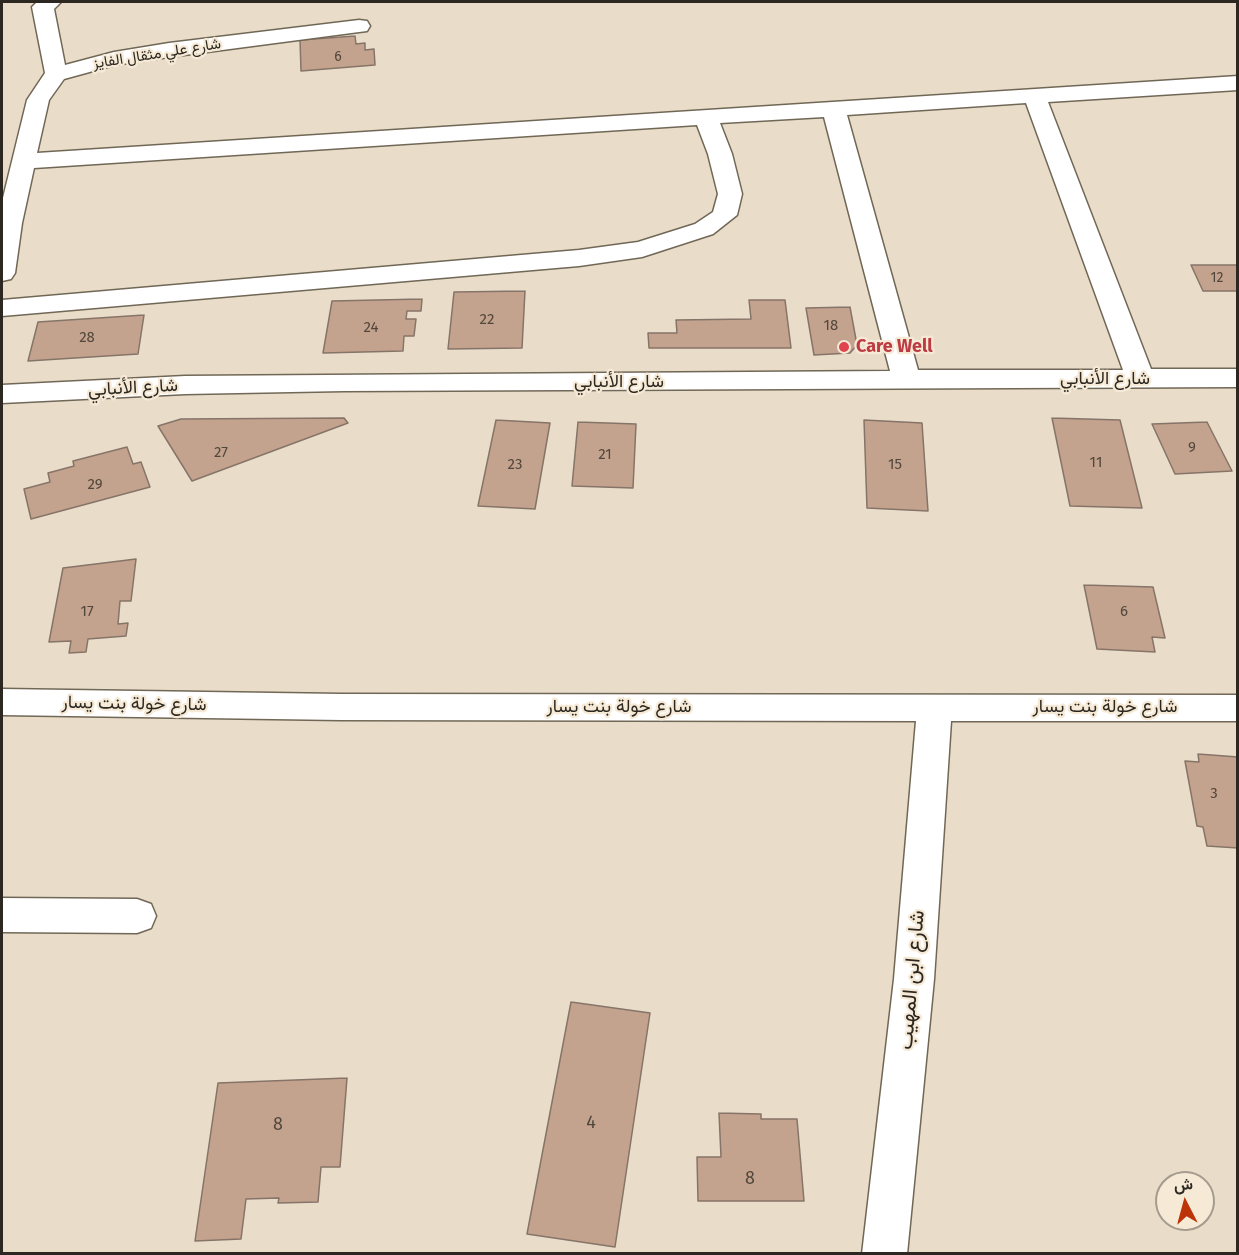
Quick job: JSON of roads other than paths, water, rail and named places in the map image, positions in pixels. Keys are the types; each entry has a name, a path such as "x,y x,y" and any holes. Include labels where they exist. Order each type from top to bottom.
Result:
{"street":[{"path":"2,273 9,222 38,100 46,84 56,74 43,7 51,2"},
{"name":"شارع علي مثقال الفايز","path":"56,74 114,58 359,26"},
{"path":"25,161 834,111 1238,83"},
{"path":"1035,97 1141,379"},
{"path":"834,111 907,380"},
{"path":"2,308 579,258 642,249 704,229 724,214 730,194 720,154 706,118"},
{"name":"شارع الأنبابي","path":"2,394 185,385 321,383 1238,378"},
{"name":"شارع خولة بنت يسار","path":"2,702 341,707 1238,708"},
{"name":"شارع ابن المهيب","path":"884,1254 914,979 935,706"},
{"path":"2,915 137,916"}],"place":[{"name":"Care Well","path":"844,347"}]}
